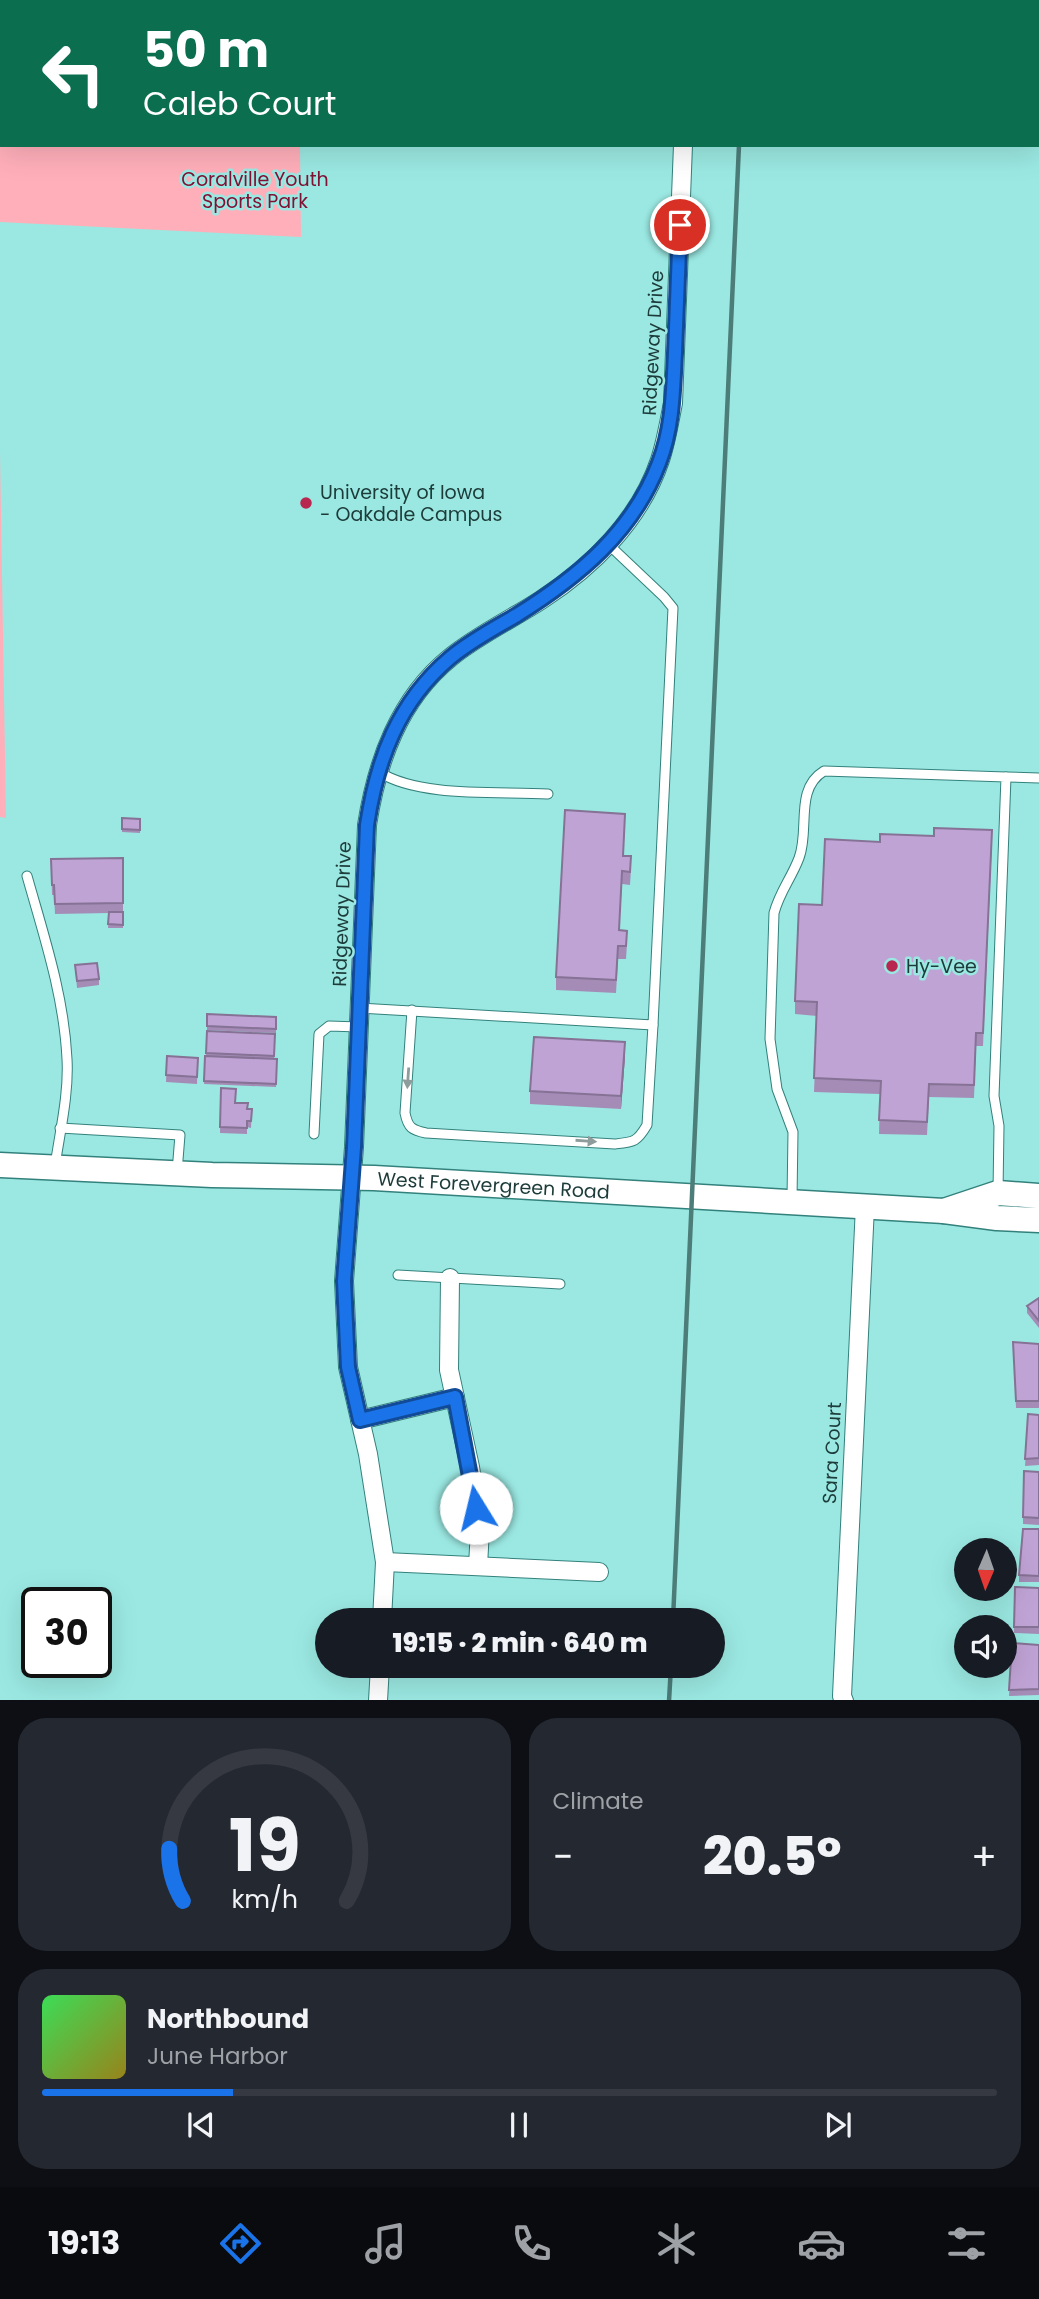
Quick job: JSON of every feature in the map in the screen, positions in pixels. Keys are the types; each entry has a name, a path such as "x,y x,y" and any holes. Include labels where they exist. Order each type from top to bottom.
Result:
{"street":[{"name":"Ridgeway Drive","path":"383,1608 385,1562 368,1454 348,1367 345,1293 353,1177 367,825 372,788 397,724 415,696 451,657 573,578 608,544 634,511 648,487 659,463 673,403 683,147"},
{"name":"West Forevergreen Road","path":"0,1165 353,1177 865,1206 1039,1220"},
{"name":"West Forevergreen Road","path":"944,1211 998,1193 1039,1196"},
{"name":"Sara Court","path":"844,1700 842,1696 865,1206"},
{"path":"450,1278 449,1370 480,1529 478,1566"},
{"path":"360,1420 455,1397"},
{"path":"385,1562 599,1572"},
{"path":"378,1700 379,1678"}],"lane":[{"path":"412,1010 405,1113 407,1125 412,1130 615,1143 633,1142 647,1125 673,608 608,544"},
{"path":"377,771 392,780 419,788 548,794"},
{"path":"792,1202 793,1132 777,1089 770,1039 774,914 779,894 800,855 806,798 813,778 824,771 844,771 1039,778"},
{"path":"997,1218 999,1126 994,1096 1006,777"},
{"path":"26,876 54,972 65,1032 67,1062 55,1168"},
{"path":"359,1008 653,1025"},
{"path":"314,1133 319,1034 329,1026 359,1027"},
{"path":"60,1128 180,1135 177,1173"},
{"path":"398,1275 560,1284"}],"green space":[{"name":"Coralville Youth Sports Park","path":"0,147 300,147 301,237 0,222"},
{"path":"0,453 6,818 0,817"}],"building":[{"path":"565,810 625,814 623,856 631,856 630,872 622,871 619,930 627,931 626,946 618,946 616,980 556,977"},
{"path":"122,818 140,819 140,830 122,829"},
{"name":"Hy-Vee","path":"934,828 992,830 983,1033 976,1033 974,1085 929,1084 927,1122 879,1120 881,1081 814,1078 817,1002 795,1001 799,904 822,905 825,839 880,842 880,834 934,836"},
{"path":"123,858 123,903 55,904 51,859"},
{"path":"109,912 123,912 123,925 108,924"},
{"path":"97,963 99,979 77,981 75,965"},
{"path":"207,1014 276,1017 276,1029 207,1026"},
{"path":"207,1031 275,1034 274,1056 206,1053"},
{"path":"534,1037 625,1042 621,1096 530,1091"},
{"path":"167,1056 198,1058 197,1077 166,1075"},
{"path":"205,1056 277,1059 276,1084 204,1081"},
{"path":"221,1088 236,1089 235,1103 248,1103 247,1109 252,1109 247,1128 220,1127"},
{"path":"1039,1298 1039,1321 1027,1306"},
{"path":"1013,1342 1039,1344 1039,1401 1016,1401"},
{"path":"1028,1414 1039,1415 1039,1458 1025,1459"},
{"path":"1024,1471 1039,1472 1039,1518 1023,1517"},
{"path":"1023,1529 1039,1529 1039,1576 1019,1575"},
{"path":"1017,1587 1039,1588 1039,1627 1017,1627 1017,1615 1014,1615"},
{"path":"1017,1643 1039,1645 1039,1689 1009,1690 1010,1678 1017,1678"}],"railway":[{"path":"674,1608 739,147"},
{"path":"669,1700 670,1678"}],"place":[{"name":"University of Iowa - Oakdale Campus","path":"306,503"},
{"name":"Hy-Vee","path":"892,966"}],"route":[{"path":"476,1508 455,1397 360,1420 348,1367 344,1281 353,1177 367,825 372,788 397,724 433,675 451,657 573,578 618,534 648,487 659,463 673,403 680,225"}]}
